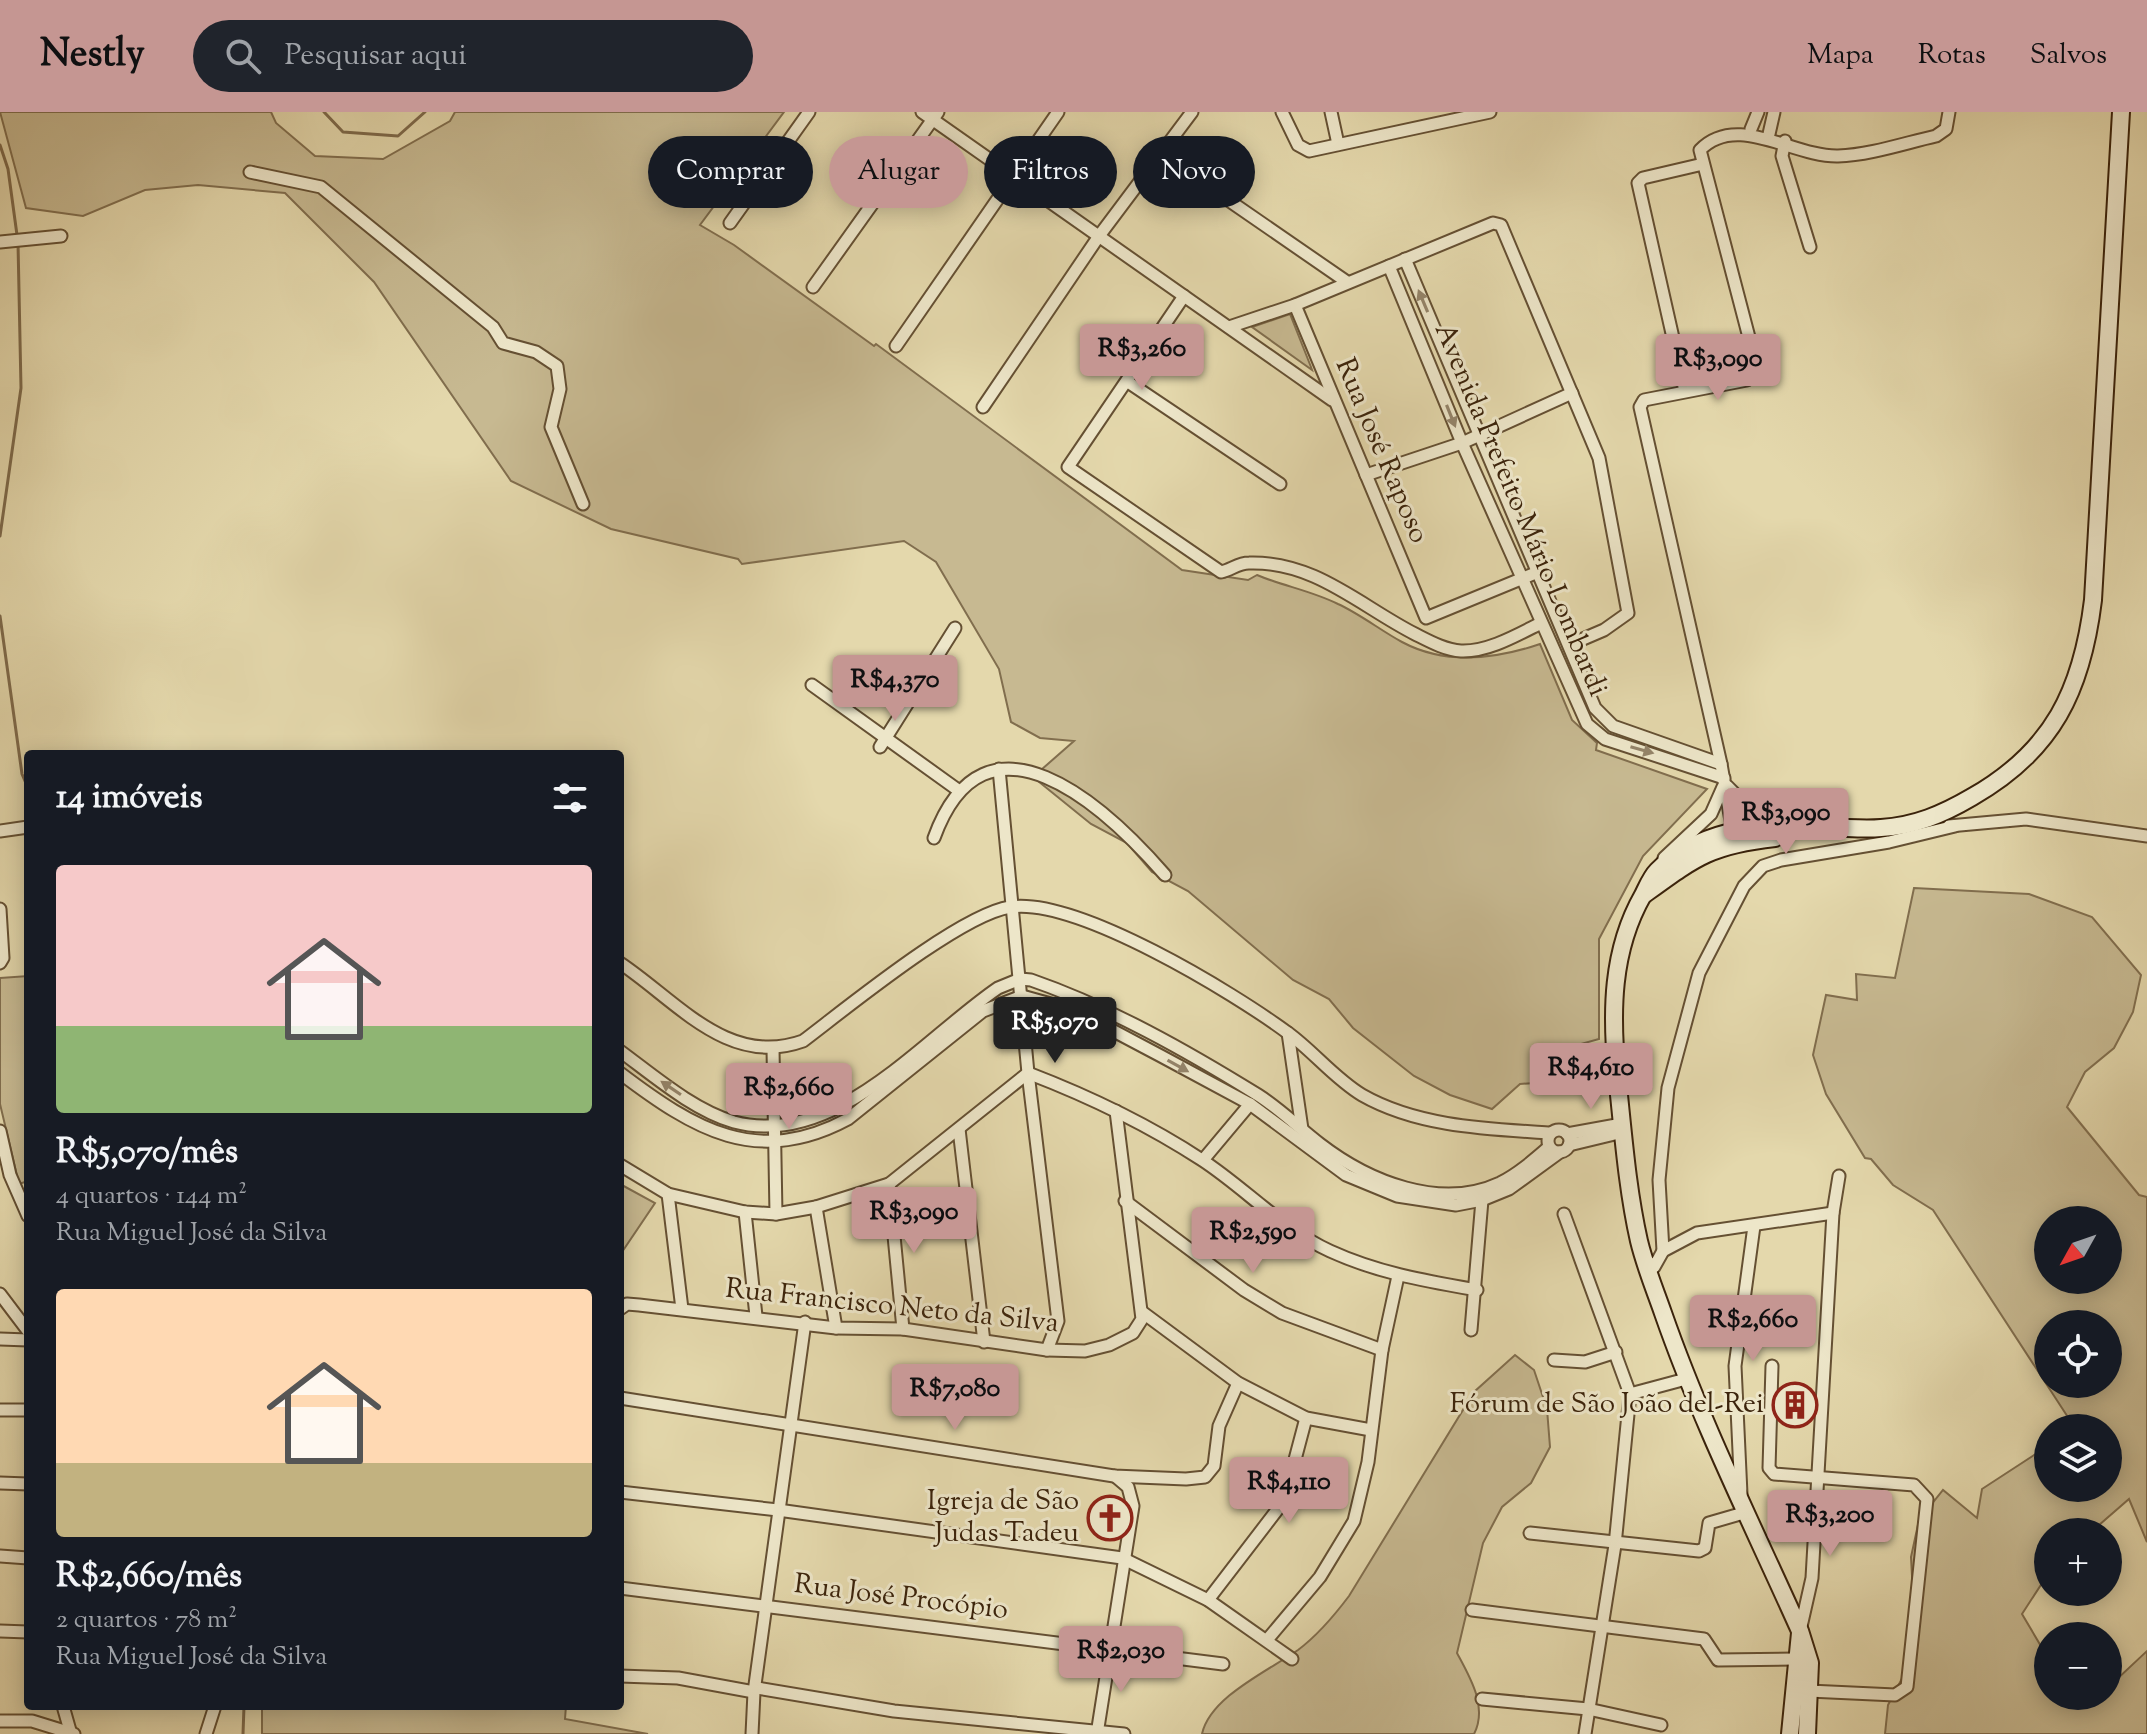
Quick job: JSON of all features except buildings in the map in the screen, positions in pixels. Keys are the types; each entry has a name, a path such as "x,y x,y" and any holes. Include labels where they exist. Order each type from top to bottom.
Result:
{"main road":[{"path":"1807,1734 1810,1661 1800,1631 1686,1379 1644,1259 1623,1128 1615,1051 1614,988 1627,923 1656,872 1689,849 1734,836 1820,827 1884,828 1927,821 1998,782 2046,737 2068,702 2088,641 2121,112"},
{"path":"1641,898 1696,857 1734,836"},
{"path":"1790,1734 1800,1631"}],"street":[{"path":"730,223 809,112"},
{"path":"922,112 936,116 984,154"},
{"path":"1041,136 1058,112"},
{"path":"1173,136 1192,112"},
{"path":"1282,112 1303,149 1338,144 1442,117 1490,112"},
{"path":"1331,112 1338,144"},
{"path":"1751,129 1758,112"},
{"path":"1769,134 1774,112"},
{"path":"1734,836 1721,764 1640,407 1644,400 1747,380 1757,368 1700,150 1708,139 1730,130 1751,129 1839,156 1936,136 1946,129 1949,112"},
{"path":"813,287 936,116"},
{"path":"1785,141 1782,156 1810,247"},
{"path":"1685,391 1638,183 1643,178 1703,164"},
{"path":"250,172 321,187 493,327 503,343 536,352 557,366 560,389 551,427 583,504"},
{"path":"983,407 1133,190"},
{"path":"896,346 990,208"},
{"path":"1058,208 1332,400"},
{"path":"1240,208 1347,282"},
{"path":"1229,327 1295,305 1493,223 1501,225 1599,458 1628,613 1604,630 1569,645"},
{"path":"0,242 61,236"},
{"name":"Avenida Prefeito Mário Lombardi","path":"1405,259 1595,708 1613,726 1721,764"},
{"name":"Avenida Prefeito Mário Lombardi","path":"1389,266 1462,443 1587,724 1605,739"},
{"path":"1184,296 1068,467 1221,572 1247,563 1296,569 1328,581 1431,642 1461,651 1488,647 1541,623"},
{"name":"Rua José Raposo","path":"1295,305 1332,400 1426,617 1431,642"},
{"path":"1128,382 1280,484"},
{"path":"1366,475 1462,443 1572,393"},
{"path":"1426,617 1538,572"},
{"path":"882,742 955,628"},
{"path":"812,685 882,742 958,790"},
{"path":"1613,726 1605,739 1724,780 1738,801 1753,812"},
{"path":"934,838 942,815 958,790 978,775 1013,766 1029,769 1078,798 1120,830 1165,875"},
{"path":"999,769 1028,1073 1058,1321 1047,1350"},
{"path":"1656,872 1671,850 1711,814 1724,780"},
{"path":"1711,814 1753,812 1777,820 1820,827"},
{"path":"1644,1259 1654,1267 1663,1251 1659,1180 1668,1088 1699,973 1744,886 1763,866 1955,826 2026,819 2147,836"},
{"path":"1927,821 1955,826"},
{"path":"0,831 23,828"},
{"path":"624,966 722,1039 773,1049 803,1041 966,924 1011,907 1064,914 1128,939 1202,978 1288,1033 1361,1094 1416,1117 1551,1133 1559,1130 1561,1145"},
{"path":"0,909 3,958 0,963"},
{"path":"624,1054 713,1112 733,1122 772,1128 810,1120 857,1098 985,997 1020,979 1052,987 1174,1047 1261,1097 1355,1168 1415,1190 1449,1194 1475,1192 1501,1182 1561,1145 1623,1128"},
{"path":"624,1076 690,1122 724,1134 772,1143 832,1127 848,1119 983,1011 1022,996 1076,1011 1250,1104 1346,1175 1372,1187 1424,1202 1456,1205 1482,1200 1509,1189 1561,1145"},
{"path":"1288,1033 1302,1129"},
{"path":"773,1049 772,1143 776,1214"},
{"path":"1028,1073 1091,1097 1203,1160 1262,1207 1328,1251 1398,1276 1477,1290"},
{"path":"624,1167 668,1194 745,1212 776,1214 816,1207 889,1184 1028,1073"},
{"path":"1203,1160 1250,1104"},
{"path":"1116,1111 1125,1201 1142,1312 1238,1383 1306,1418 1371,1430"},
{"path":"959,1129 984,1342"},
{"path":"0,1131 10,1175 24,1207"},
{"path":"1800,1631 1812,1578 1833,1213 1839,1176"},
{"path":"889,1184 903,1329"},
{"path":"668,1194 682,1309"},
{"path":"1471,1330 1477,1290 1482,1200"},
{"path":"1125,1201 1244,1290 1282,1313 1382,1350"},
{"path":"816,1207 836,1328"},
{"path":"745,1212 756,1316"},
{"path":"1663,1251 1697,1233 1833,1213"},
{"path":"1564,1214 1630,1394 1615,1545 1599,1627 1585,1734"},
{"path":"1530,1533 1615,1545 1699,1551 1705,1548 1709,1523 1744,1505 1735,1366 1754,1226"},
{"path":"1267,1640 1320,1577 1354,1521 1368,1462 1382,1350 1398,1276"},
{"path":"0,1294 24,1326"},
{"name":"Rua Francisco Neto da Silva","path":"624,1306 756,1316 836,1328 903,1329 1047,1350 1085,1351 1124,1340 1138,1327 1142,1312"},
{"path":"752,1734 778,1510 805,1322"},
{"path":"0,1339 24,1340"},
{"path":"1554,1360 1585,1362 1616,1352"},
{"path":"1772,1366 1769,1468 1779,1476 1818,1475 1914,1485 1927,1499 1908,1685 1895,1695 1809,1691"},
{"path":"1630,1394 1686,1379"},
{"path":"624,1399 790,1422 1114,1476 1186,1479 1205,1477 1214,1466 1219,1426 1238,1383"},
{"path":"0,1410 24,1410"},
{"path":"1208,1600 1284,1501 1306,1418"},
{"path":"1097,1732 1133,1500 1128,1487 1114,1476"},
{"path":"0,1483 24,1484"},
{"path":"624,1492 778,1510 1122,1558 1208,1600 1292,1659"},
{"path":"0,1556 24,1558"},
{"name":"Rua José Procópio","path":"624,1588 1223,1664"},
{"path":"1472,1610 1704,1639 1718,1660 1795,1659"},
{"path":"0,1631 24,1632"},
{"path":"624,1676 678,1678 894,1711 1124,1734"},
{"path":"1482,1699 1588,1709 1661,1725"},
{"path":"64,1710 72,1733"},
{"path":"206,1734 214,1710"},
{"path":"0,1721 32,1721 72,1733"}],"shaded area":[{"path":"0,112 271,112 276,123 315,156 383,159 450,121 455,112 784,112 766,136 648,136 648,208 713,208 700,225 734,245 874,346 876,344 1182,570 1248,580 1257,575 1328,599 1402,642 1436,654 1488,656 1540,644 1572,720 1597,743 1596,750 1707,789 1643,856 1599,939 1599,1039 1552,1052 1534,1078 1535,1083 1520,1084 1492,1109 1450,1095 1414,1076 1353,1028 1329,999 1293,980 1188,891 1152,872 1127,843 1091,824 1033,777 1074,741 1040,738 1011,722 999,669 936,562 904,541 742,564 738,559 611,529 511,481 374,282 285,193 198,185 145,190 83,216 26,208"},
{"path":"1290,314 1311,367 1312,370 1252,327"},
{"path":"1914,888 2029,894 2092,917 2141,975 2133,1012 2114,1048 2085,1072 2067,1107 2139,1195 2147,1197 2147,1542 2129,1499 2107,1518 2034,1518 2034,1596 2022,1614 2034,1634 2034,1710 2122,1710 2122,1674 2147,1651 2147,1734 1885,1734 1888,1705 1907,1669 1915,1632 1911,1557 1919,1520 1943,1490 1977,1518 1982,1489 2034,1455 2034,1502 2122,1502 2122,1414 2066,1414 2055,1398 2122,1398 2122,1310 2034,1310 2034,1365 1933,1210 1893,1185 1871,1159 1865,1158 1826,1094 1813,1055 1826,995 1857,1000 1856,974 1895,978"},
{"path":"24,976 24,1182 19,1184 0,1104 0,978"},
{"path":"624,1186 655,1203 624,1249"},
{"path":"1515,1355 1534,1370 1547,1409 1550,1447 1531,1483 1502,1507 1483,1543 1457,1653 1476,1692 1479,1713 1474,1734 1202,1734 1216,1708 1228,1697 1298,1650 1338,1611 1474,1392"},
{"path":"262,1710 566,1710 565,1719 648,1734 262,1734"}],"waterway":[{"path":"324,112 343,132 398,136 425,112"},
{"path":"0,145 8,169 17,235"},
{"path":"0,536 21,388 18,243"},
{"path":"0,616 24,779"},
{"path":"243,1734 244,1710"}],"place":[{"name":"Fórum de São João del-Rei","path":"1795,1405"},
{"name":"Igreja de São Judas Tadeu","path":"1110,1518"}]}
